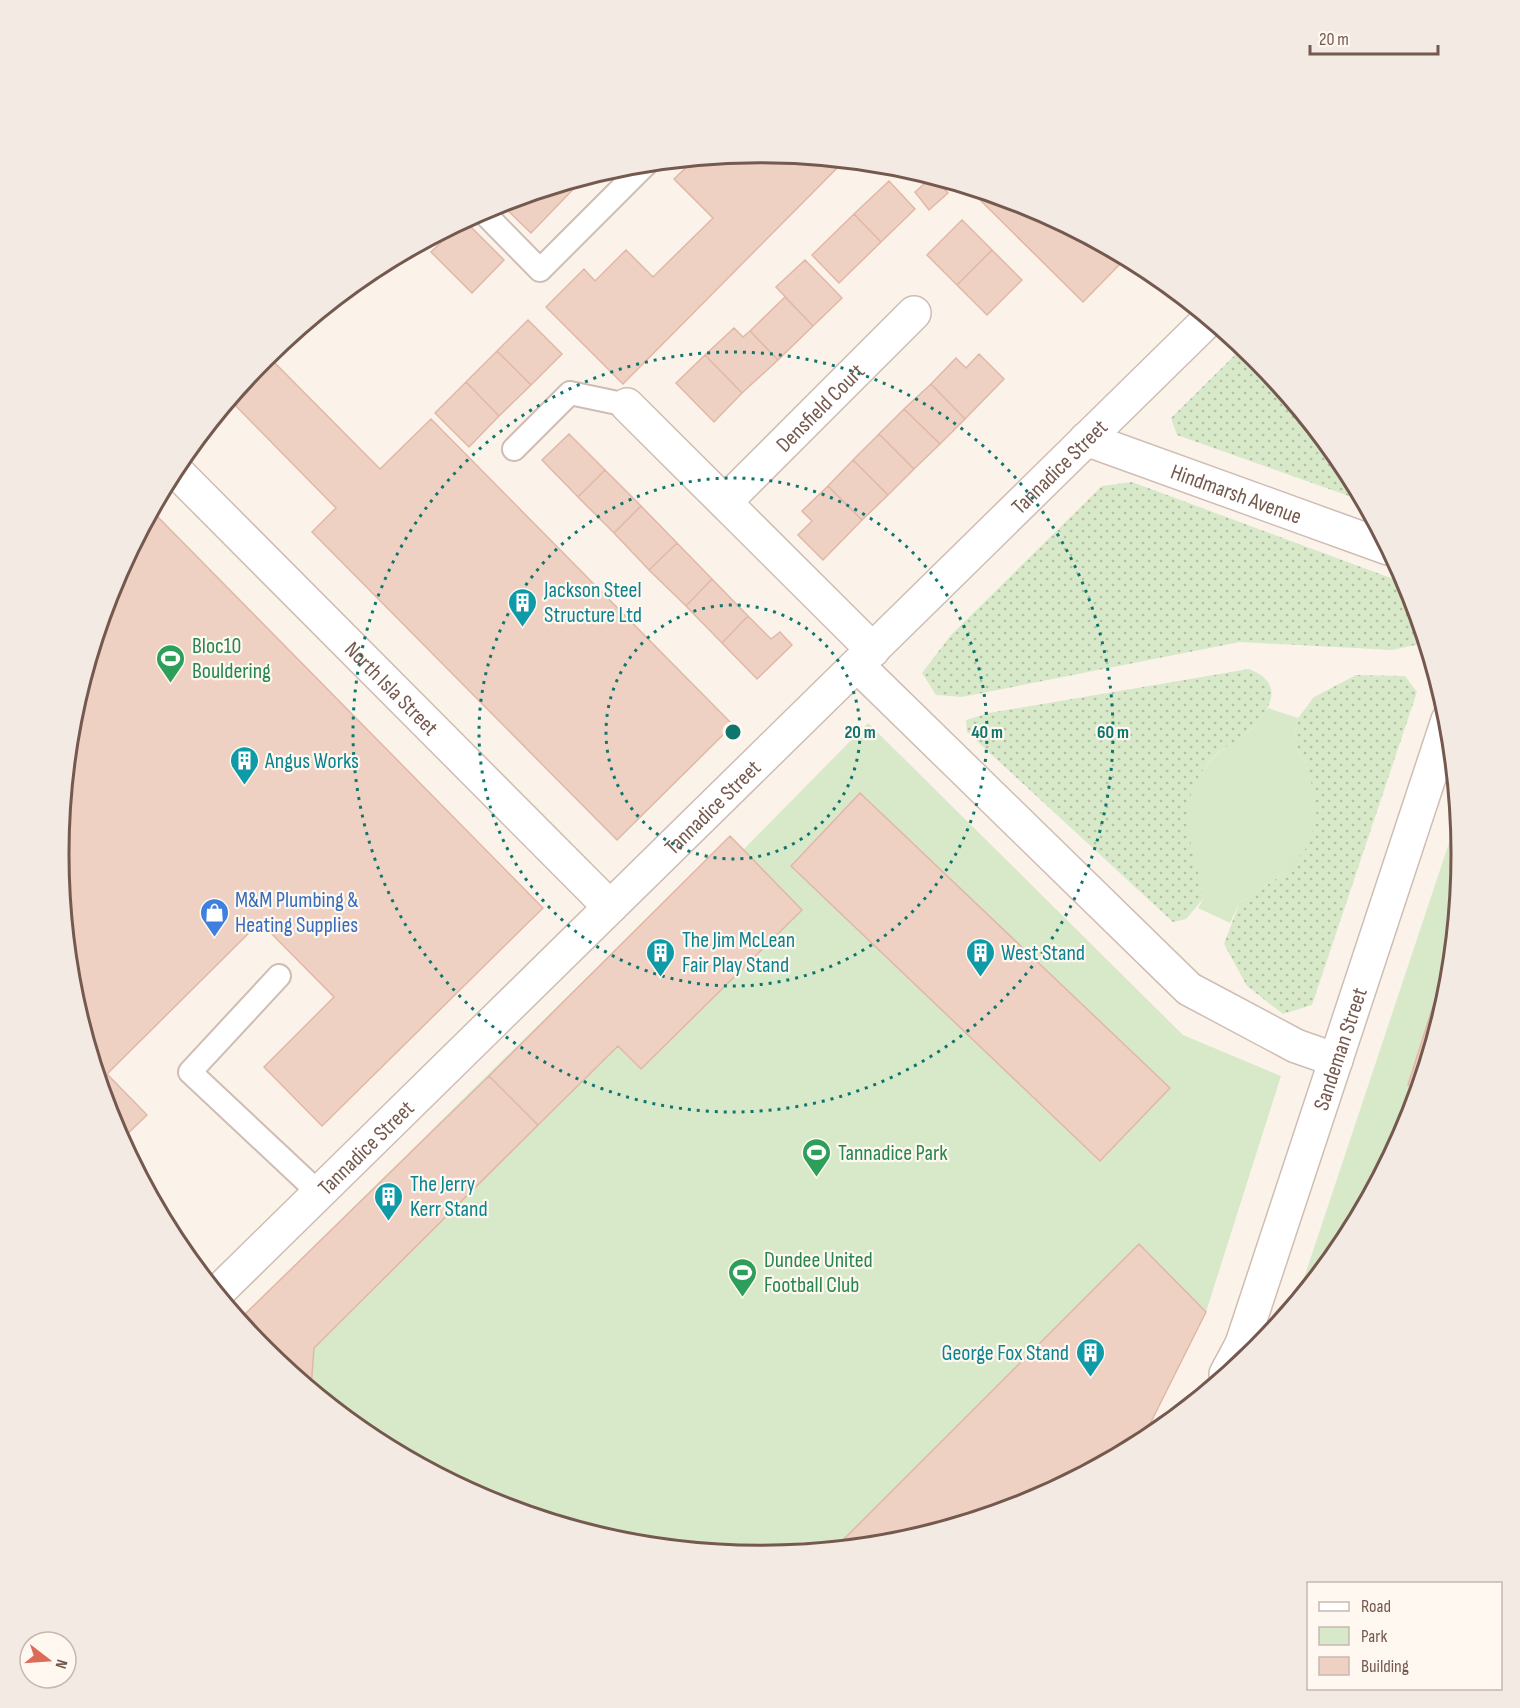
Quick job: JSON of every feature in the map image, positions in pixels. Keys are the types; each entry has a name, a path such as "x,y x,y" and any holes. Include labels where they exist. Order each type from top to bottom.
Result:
{"street":[{"name":"Densfield Court","path":"725,502 914,313"},
{"name":"Tannadice Street","path":"222,1288 1204,324"},
{"path":"627,405 725,502 865,658 1189,989 1296,1046 1336,1060"},
{"name":"Hindmarsh Avenue","path":"1086,439 1378,544"},
{"name":"North Isla Street","path":"181,476 610,907"},
{"name":"Sandeman Street","path":"1236,1355 1242,1344 1441,740"}],"lane":[{"path":"490,219 540,270 636,174"},
{"path":"514,449 570,393 627,405"},
{"path":"279,976 190,1072 319,1193"}],"green space":[{"path":"1237,353 1280,398 1308,433 1351,497 1177,435 1171,418"},
{"path":"1132,482 1393,579 1418,644 1392,650 1240,642 962,697 936,695 922,673 951,635 1102,486"},
{"path":"1249,669 1261,675 1268,682 1271,697 1257,723 1242,737 1214,756 1201,773 1195,786 1190,807 1194,847 1204,898 1186,919 1173,922 967,732 966,720 989,713"},
{"path":"1356,675 1405,676 1417,692 1312,1005 1283,1014 1247,986 1224,944 1239,904 1284,873 1308,768 1294,743 1298,718 1314,697"},
{"path":"1268,708 1298,718 1294,743 1308,768 1317,810 1309,845 1284,873 1239,904 1230,923 1198,908 1204,898 1190,841 1188,807 1193,789 1202,772 1220,751 1250,730"},
{"name":"Tannadice Park","path":"868,723 1183,1035 1281,1076 1206,1312 1150,1425 1144,1429 1066,1474 1024,1492 982,1508 895,1532 805,1544 715,1544 670,1539 625,1532 581,1521 538,1508 454,1474 376,1429 339,1402 304,1374 244,1315 730,836 744,849"},
{"path":"1451,838 1450,899 1445,944 1438,989 1414,1076 1380,1160 1335,1238 1303,1281"}],"building":[{"path":"715,164 805,164 837,168 623,384 546,307 584,269 595,281 626,250 653,277 713,218 674,179 686,167"},
{"path":"889,181 915,209 881,242 854,214"},
{"path":"925,183 943,188 948,193 929,210 915,192"},
{"path":"573,189 531,233 509,211"},
{"path":"979,199 1066,234 1120,264 1083,302"},
{"path":"854,214 881,242 839,283 812,255"},
{"path":"962,220 992,250 957,285 927,255"},
{"path":"471,227 504,260 472,293 431,252 443,240"},
{"path":"992,250 1022,280 987,315 957,285"},
{"path":"805,260 842,298 813,326 776,287"},
{"path":"785,297 813,326 778,360 750,331"},
{"path":"528,320 562,354 531,385 497,351"},
{"path":"734,328 743,337 750,331 778,360 742,393 705,355"},
{"path":"497,351 531,385 499,416 466,382"},
{"path":"979,354 1004,379 965,419 931,384 956,358 966,368"},
{"path":"705,355 742,393 714,422 676,383"},
{"name":"Jackson Steel Structure Ltd","path":"274,362 380,469 431,419 733,725 617,840 312,532 336,508 235,405"},
{"path":"466,382 499,416 469,447 435,413"},
{"path":"931,384 965,419 940,444 904,409"},
{"path":"904,409 940,444 914,469 879,434"},
{"path":"569,434 605,470 578,497 542,460"},
{"path":"879,434 914,469 888,495 853,460"},
{"path":"853,460 888,495 862,520 828,486"},
{"path":"605,470 641,506 614,533 578,497"},
{"path":"828,486 862,520 823,560 798,535 812,521 802,511"},
{"path":"641,506 677,543 649,570 614,533"},
{"name":"Angus Works","path":"157,516 543,908 322,1126 264,1067 334,997 260,922 107,1074 147,1115 128,1133 106,1076 93,1033 82,989 75,944 70,899 69,854 70,809 75,764 82,719 93,675 122,590 140,548"},
{"path":"677,543 712,579 686,606 649,570"},
{"path":"712,579 748,616 722,643 686,606"},
{"path":"748,616 771,639 780,632 792,645 757,679 722,643"},
{"name":"West Stand","path":"860,793 1170,1088 1100,1161 791,866"},
{"name":"The Jim McLean Fair Play Stand","path":"730,836 802,910 641,1069 618,1046 538,1125 489,1076"},
{"path":"1436,997 1414,1076 1410,1086 1408,1085"},
{"name":"The Jerry Kerr Stand","path":"489,1076 538,1125 314,1348 312,1380 244,1315"},
{"name":"George Fox Stand","path":"1139,1244 1206,1312 1150,1425 1144,1429 1066,1474 982,1508 895,1532 843,1540"}],"place":[{"name":"Jackson Steel Structure Ltd","path":"523,628"},
{"name":"Bloc10 Bouldering","path":"171,684"},
{"name":"Angus Works","path":"244,786"},
{"name":"M&M Plumbing & Heating Supplies","path":"214,938"},
{"name":"The Jim McLean Fair Play Stand","path":"661,978"},
{"name":"West Stand","path":"980,978"},
{"name":"Tannadice Park","path":"817,1178"},
{"name":"The Jerry Kerr Stand","path":"389,1222"},
{"name":"Dundee United Football Club","path":"743,1298"},
{"name":"George Fox Stand","path":"1090,1378"}]}
